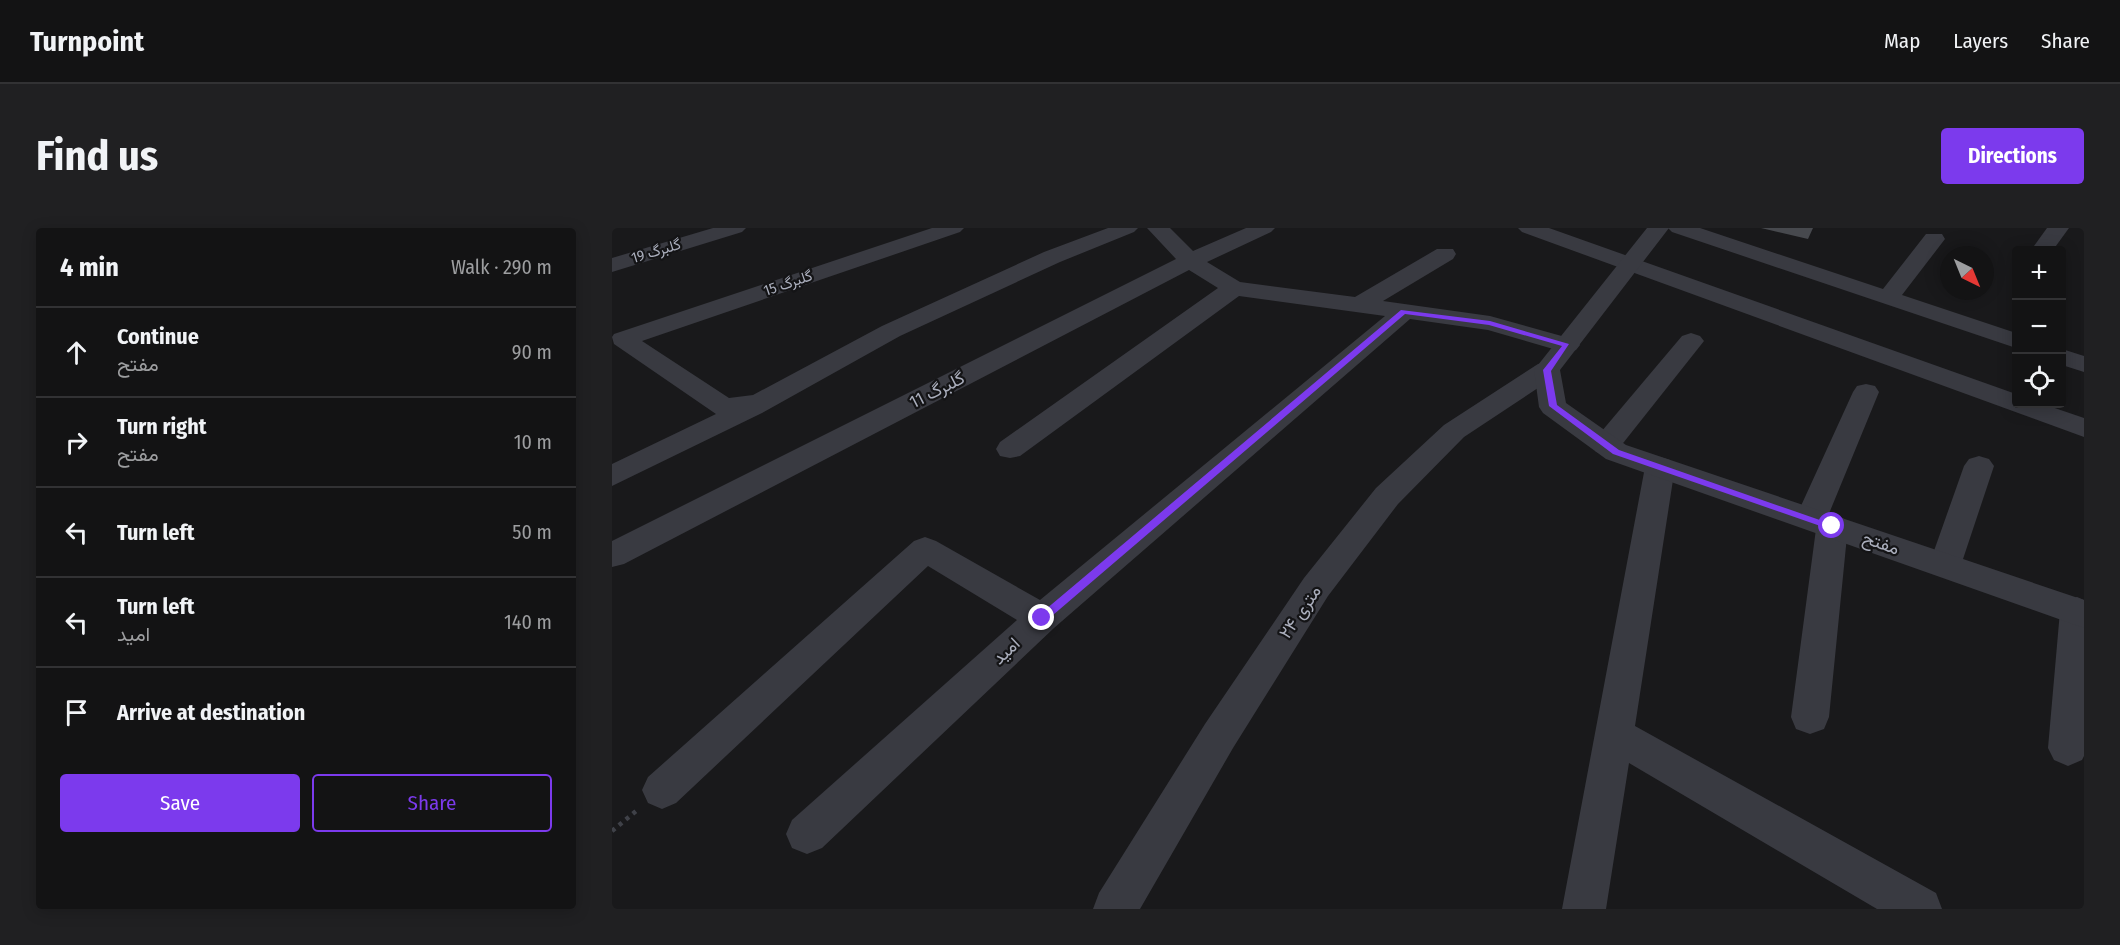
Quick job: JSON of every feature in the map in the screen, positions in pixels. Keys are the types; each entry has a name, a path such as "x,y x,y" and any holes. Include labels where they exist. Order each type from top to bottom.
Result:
{"street":[{"name":"گلبرگ 19","path":"612,265 735,228"},
{"name":"گلبرگ 15","path":"759,403 724,407 623,339 953,228"},
{"path":"612,476 759,403 891,331 1052,257 1127,228"},
{"path":"1158,228 1190,261 1234,288 1490,323 1557,358 1658,228"},
{"name":"گلبرگ 11","path":"612,555 1190,261 1264,228"},
{"path":"1528,228 2084,428"},
{"path":"1679,228 2012,341"},
{"path":"2045,246 2058,228"},
{"path":"1888,298 1934,239"},
{"path":"1358,306 1445,254"},
{"path":"1010,449 1234,288"},
{"name":"امید","path":"807,834 1042,618 1404,312"},
{"path":"1606,445 1691,341"},
{"name":"مفتح","path":"1557,358 1553,406 1616,452 2080,613"},
{"name":"۲۴ متری","path":"1115,909 1219,736 1277,646 1316,587 1387,496 1454,431 1557,358"},
{"path":"2066,359 2084,364"},
{"path":"1810,717 1821,523 1866,392"},
{"path":"1945,566 1979,466"},
{"path":"1588,907 1614,734 1660,467"},
{"path":"662,790 926,549 1042,618"},
{"path":"2068,748 2080,613"},
{"path":"1614,734 1920,909"}],"route":[{"path":"1042,618 1404,312 1490,323 1567,345 1547,370 1553,406 1616,452 1832,526"}]}
